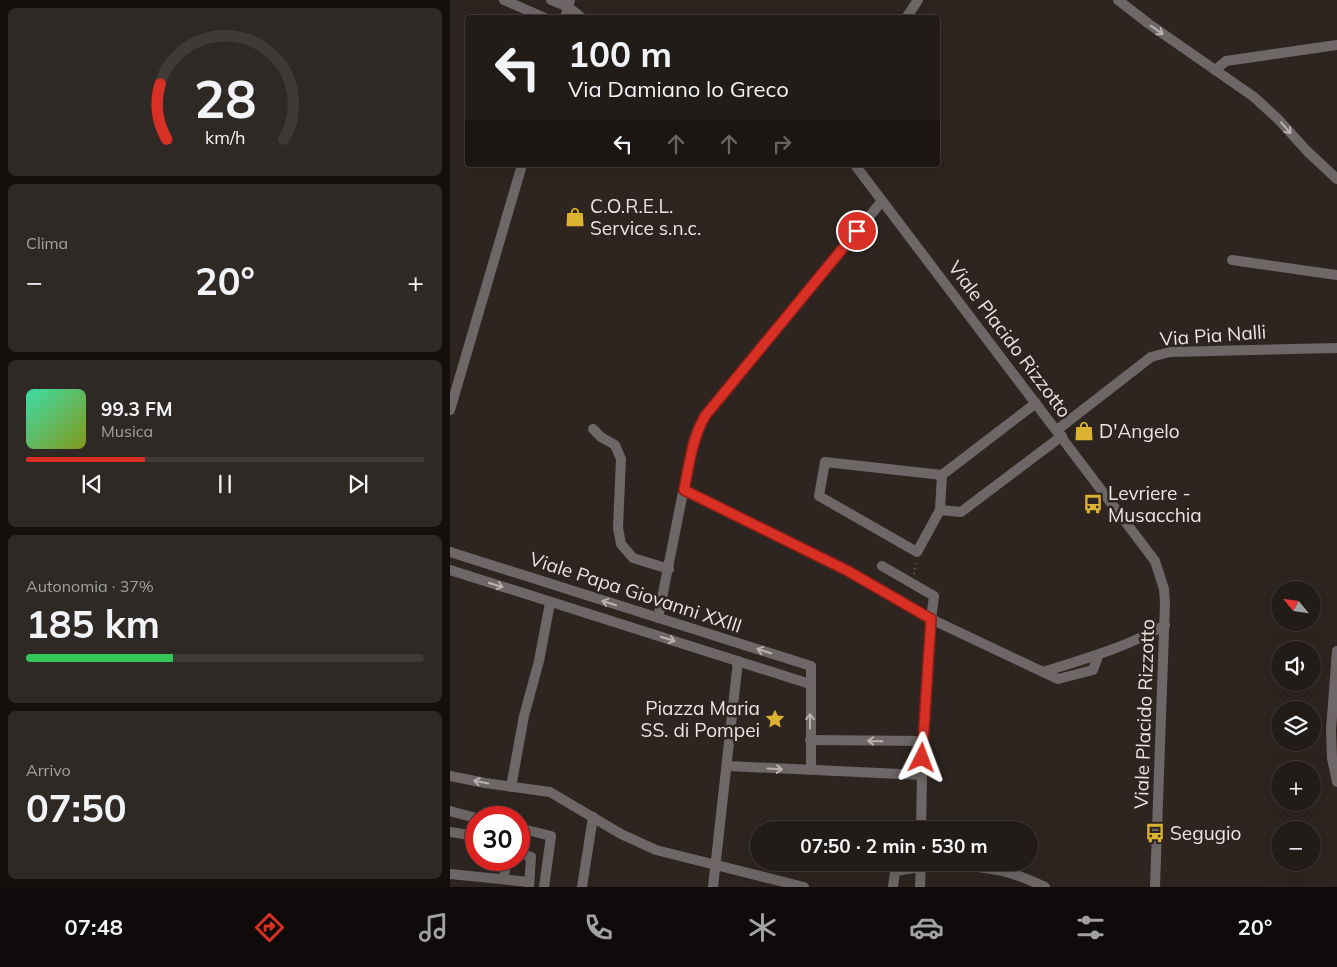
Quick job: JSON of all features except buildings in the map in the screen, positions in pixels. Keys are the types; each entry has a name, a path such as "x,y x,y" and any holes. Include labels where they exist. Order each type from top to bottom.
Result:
{"street":[{"path":"504,0 538,15"},
{"path":"551,0 568,8"},
{"path":"908,15 918,0"},
{"path":"1118,0 1149,24 1254,97 1278,118 1307,151 1337,179"},
{"path":"1215,70 1226,61 1337,45"},
{"path":"450,410 521,167"},
{"name":"Viale Placido Rizzotto","path":"857,167 1155,560 1164,589 1165,624 1155,887"},
{"path":"658,618 698,428 705,416 882,200"},
{"path":"1232,260 1337,275"},
{"name":"Via Pia Nalli","path":"940,510 961,512 1151,357 1170,352 1337,348"},
{"path":"942,474 940,510 917,552 819,496 825,462 942,474 1036,403"},
{"path":"593,429 601,437 615,445 621,459 618,528 620,544 633,558 669,569"},
{"path":"684,490 848,571 931,619 1043,672 1098,656 1148,634 1165,624"},
{"name":"Viale Papa Giovanni XXIII","path":"450,552 811,666 810,684 450,570"},
{"path":"882,566 934,596 922,775 921,821"},
{"path":"511,787 524,716 539,660 550,602"},
{"path":"1337,650 1331,730 1332,758 1337,782"},
{"path":"713,887 738,661"},
{"path":"810,684 811,770"},
{"path":"810,740 924,741"},
{"path":"726,766 922,775"},
{"path":"450,776 550,792 621,834 656,850 804,887"},
{"path":"450,811 465,815"},
{"path":"582,887 592,817"},
{"path":"530,831 552,836 544,887"},
{"path":"450,832 465,834"},
{"path":"450,882 450,874 529,884 531,857 548,860"},
{"path":"893,887 895,871"},
{"path":"920,887 921,871"},
{"path":"1003,871 1045,887"}],"path":[{"path":"913,584 917,552"}],"place":[{"name":"C.O.R.E.L. Service s.n.c.","path":"575,217"},
{"name":"D'Angelo","path":"1084,431"},
{"name":"Levriere - Musacchia","path":"1093,504"},
{"name":"Piazza Maria SS. di Pompei","path":"775,719"},
{"name":"Segugio","path":"1155,833"}],"route":[{"path":"857,231 705,416 698,428 694,442 684,490 848,571 931,619 922,758"}]}
